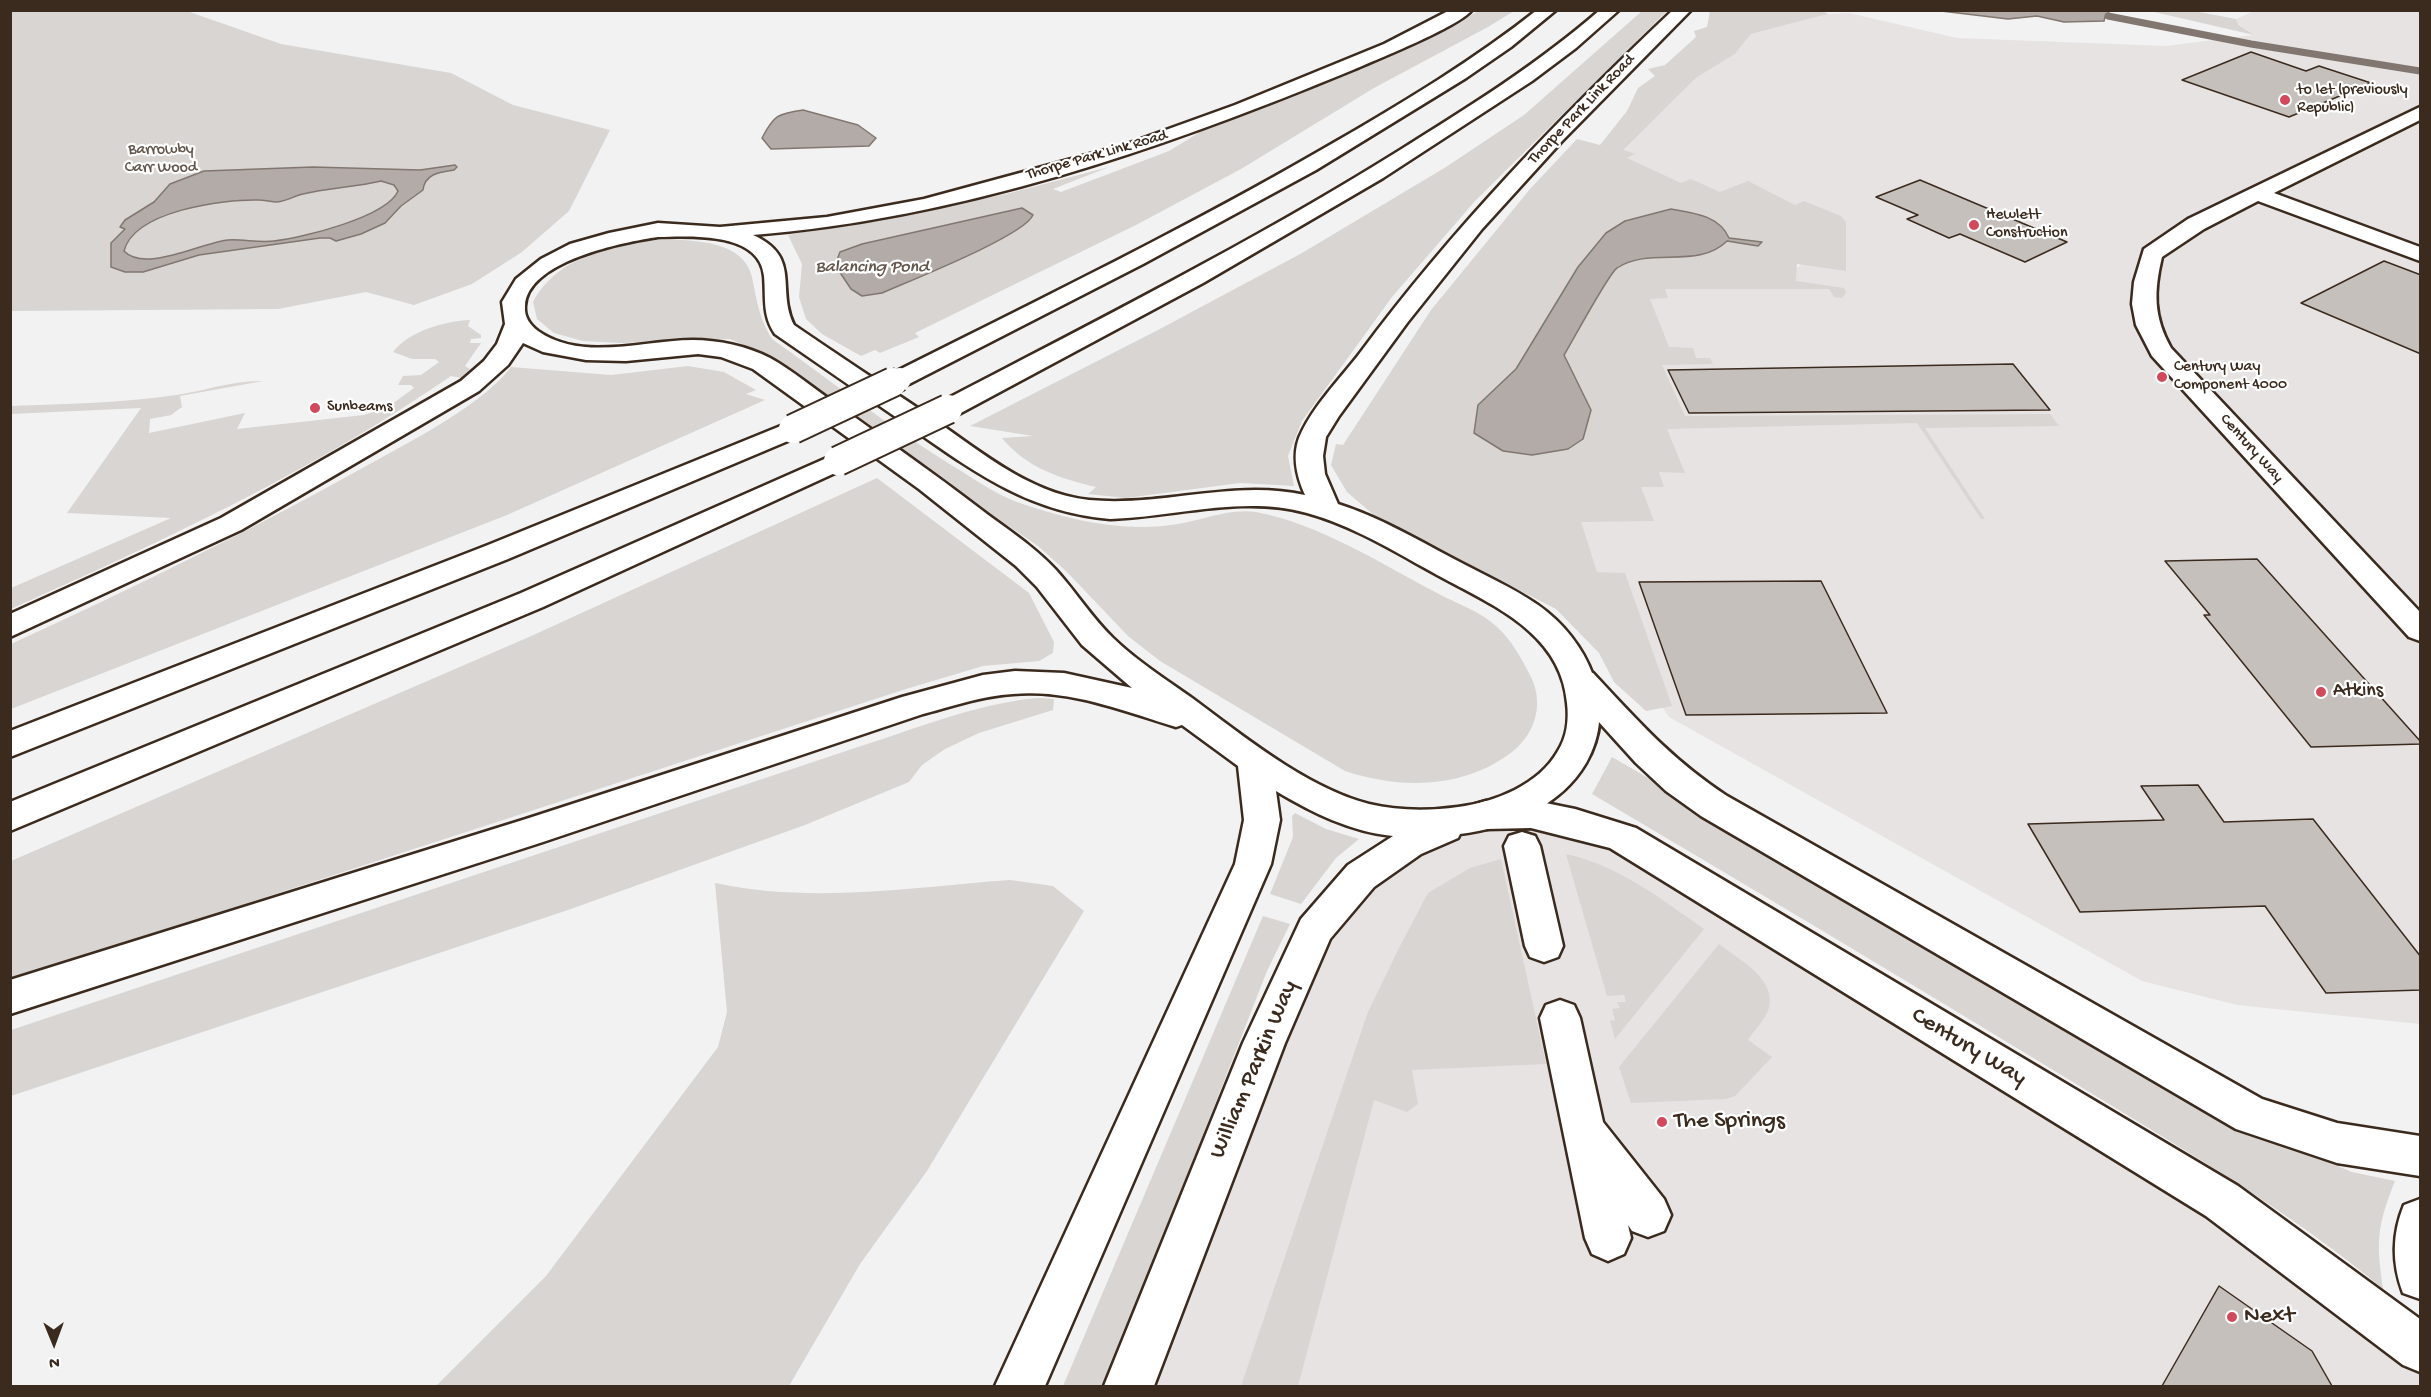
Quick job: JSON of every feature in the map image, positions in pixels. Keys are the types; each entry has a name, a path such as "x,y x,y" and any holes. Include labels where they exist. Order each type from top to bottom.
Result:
{"main road":[{"name":"Thorpe Park Link Road","path":"711,231 782,229 926,205 1134,148 1242,109 1369,57 1464,10"},
{"path":"10,745 466,565 793,429 900,379 1178,239 1314,163 1424,97 1548,10"},
{"path":"10,817 532,600 948,409 1230,261 1364,183 1478,109 1611,10"},
{"name":"Thorpe Park Link Road","path":"1327,509 1314,486 1308,464 1314,436 1392,324 1548,142 1683,10"},
{"name":"Century Way","path":"2421,114 2196,224 2152,254 2142,294 2150,332 2161,351 2324,529 2421,630"},
{"path":"2258,194 2421,254"},
{"path":"10,627 231,524 470,386 496,367 512,345 517,325 512,310 519,290 537,271 564,255 585,246 633,233 683,229 711,231 752,243 766,253 774,265 776,316 784,329 999,475 1051,500 1090,509 1123,511 1228,498 1287,499 1327,509 1381,533 1514,604 1543,624 1566,651 1581,681 1587,713 1578,751 1557,778 1525,802 1474,817 1405,823 1366,817 1329,804 1254,759 1203,724 1102,646 1062,595 1032,563 946,496 762,364 734,352 709,347 614,354 571,352 537,341 517,325"},
{"path":"1581,681 1648,754 1678,782 1714,806 2251,1115 2337,1143 2421,1156"},
{"path":"10,997 530,832 914,705 983,686 1015,682 1064,684 1116,695 1203,724"},
{"path":"1020,1386 1253,864 1262,820 1254,759"},
{"name":"Century Way","path":"1474,817 1531,814 1575,823 1623,838 2222,1201 2421,1348"},
{"name":"William Parkin Way","path":"1129,1386 1264,1043 1315,930 1361,876 1408,844 1474,817"},
{"path":"1522,846 1544,946"},
{"path":"1560,1018 1608,1238"},
{"path":"1583,1130 1648,1215"},
{"path":"2421,1221 2417,1230 2421,1276"}],"shaded area":[{"path":"2254,11 2420,11 2420,1024 2237,1005 2142,981 1669,717 1614,634 1529,561 1629,357 1650,285 1790,273 1810,258 1606,169 1696,78 1735,54 1751,34 1828,14 1849,13 1957,38 2166,46 2253,35 2236,19"},
{"name":"The Springs","path":"1463,820 1575,823 2330,1279 2420,1348 2420,1386 1129,1386 1315,930"}],"green space":[{"path":"1821,10 1828,14 1751,34 1735,54 1696,78 1624,150 1635,154 1627,158 1681,183 1691,179 1720,192 1748,181 1795,205 1804,201 1841,216 1846,222 1846,271 1797,264 1796,281 1844,288 1846,293 1842,298 1834,297 1829,289 1665,289 1668,298 1650,299 1669,347 1693,348 1696,358 1710,358 1713,364 1662,365 1685,416 2050,414 2059,426 1925,428 1985,519 1981,519 1917,423 1667,429 1685,473 1659,472 1664,487 1641,487 1654,521 1581,522 1597,572 1625,573 1672,706 1646,711 1614,682 1599,653 1556,609 1375,516 1347,492 1331,465 1336,444 1343,445 1431,310 1530,189 1577,139 1600,145 1627,111 1638,88 1655,76 1648,69 1665,65 1696,37 1694,31 1707,27 1710,11"},
{"name":"Barrowby Carr Wood","path":"10,11 187,11 281,44 451,73 513,105 610,130 569,211 522,252 472,284 414,305 366,292 278,309 11,311"},
{"path":"1479,11 1514,11 1374,88 1241,169 1136,225 915,333 919,337 880,353 875,350 861,356 822,334 806,319 799,297 802,264 788,235 1006,194 1109,167 1053,189 1061,192 1169,151 1205,129 1339,78"},
{"path":"1642,11 1667,11 1475,201 1392,297 1302,421 1288,456 1294,486 1240,483 1126,498 1088,494 1096,487 1044,470 1021,457 1002,438 1033,436 970,426 1302,253 1446,167 1524,115"},
{"path":"2150,11 2194,11 2236,19 2239,25 2254,35"},
{"path":"664,239 703,242 728,249 739,256 747,265 752,277 761,316 772,339 903,434 1008,498 1056,514 1117,526 1178,524 1246,511 1279,517 1349,546 1475,612 1490,621 1507,637 1531,677 1537,699 1537,710 1525,739 1508,755 1489,766 1450,780 1408,783 1386,781 1345,771 1160,661 1128,636 1066,571 1038,546 927,471 762,354 730,339 621,343 583,341 554,333 537,319 533,302 544,286 573,263 608,249"},
{"path":"470,320 468,326 481,335 481,338 471,339 470,343 481,343 465,366 470,369 461,378 451,376 346,443 236,503 124,558 11,609 11,588 171,518 67,513 141,408 11,414 11,406 156,398 241,382 263,381 180,396 182,407 171,415 150,419 149,433 245,413 237,429 364,415 388,407 414,388 411,385 398,385 403,376 421,375 439,362 435,359 412,359 393,352 400,345 408,338 428,328"},
{"path":"688,366 724,372 756,390 746,394 765,400 507,515 11,709 11,644 196,556 393,451 430,430 484,394 511,367 611,375"},
{"path":"877,478 1029,593 1054,642 1053,653 1039,661 983,666 906,689 11,980 11,861 529,637"},
{"path":"1037,698 1054,699 1053,710 979,733 945,749 922,765 909,782 805,825 568,910 11,1096 11,1030 942,719 989,706"},
{"path":"1612,757 2264,1135 2352,1172 2395,1181 2381,1222 2379,1258 2383,1289 2307,1231 2186,1151 1592,794"},
{"path":"1295,813 1326,829 1359,839 1336,858 1301,904 1270,894 1293,837 1292,816"},
{"path":"1566,854 1603,866 1638,884 1704,929 1615,1039 1610,1021 1615,1020 1612,1009 1620,1008 1617,1002 1626,1002 1624,995 1607,996"},
{"path":"1501,859 1546,1064 1412,1070 1418,1104 1407,1112 1374,1100 1298,1386 1241,1386 1368,1012 1400,946 1428,893 1470,868"},
{"path":"1010,880 1053,886 1084,911 927,1171 860,1264 789,1386 436,1386 546,1276 718,1047 727,1012 715,883 752,889 826,893 899,890"},
{"path":"1263,916 1290,924 1267,971 1105,1386 1063,1386"},
{"path":"1719,944 1754,971 1767,988 1770,997 1769,1008 1748,1040 1772,1057 1735,1096 1726,1099 1631,1103 1619,1067"}],"water":[{"path":"2109,10 2108,15 2122,18 2121,21 2105,17 2104,21 2064,22 2037,16 2008,19 1941,11"},
{"path":"803,110 858,125 876,138 869,146 771,149 762,138 773,120 787,113"},
{"path":"455,165 457,167 430,177 424,184 423,190 401,206 385,223 361,234 336,241 330,238 320,238 199,255 143,272 125,272 111,267 111,243 125,229 120,227 125,220 154,202 170,184 204,171 313,167 420,170","holes":["381,181 394,185 398,191 391,200 378,209 342,225 304,236 268,241 228,240 159,258 133,257 124,251 131,237 144,226 182,210 243,200 284,201 313,192"]},
{"name":"Balancing Pond","path":"1022,208 1033,215 1025,224 1009,234 988,246 882,293 862,296 851,289 835,265 840,252 862,244"},
{"path":"1671,209 1712,220 1725,230 1729,238 1762,242 1758,246 1727,241 1715,250 1702,254 1644,259 1617,268 1599,294 1564,355 1591,410 1583,439 1568,449 1532,455 1503,451 1474,433 1478,405 1516,369 1578,267 1606,233 1625,221"}],"building":[{"name":"to let (previously Republic)","path":"2251,52 2306,71 2319,66 2371,83 2289,117 2182,80"},
{"name":"Hewlett Construction","path":"1920,180 2067,242 2025,262 1960,234 1949,238 1907,219 1918,215 1876,197"},
{"path":"2384,261 2421,275 2421,354 2301,303"},
{"path":"2013,364 2050,410 1689,413 1668,370"},
{"name":"Atkins","path":"2257,559 2421,744 2311,747 2204,615 2210,615 2165,561"},
{"path":"1821,581 1887,713 1686,715 1639,582"},
{"path":"2198,785 2224,822 2313,819 2421,957 2421,990 2326,993 2265,906 2080,912 2028,824 2164,820 2141,786"},
{"name":"Next","path":"2219,1286 2312,1351 2332,1386 2162,1386"}],"waterway":[{"path":"2108,16 2251,44 2420,71"}],"place":[{"name":"to let (previously Republic)","path":"2285,100"},
{"name":"Hewlett Construction","path":"1974,225"},
{"name":"Century Way Component 4000","path":"2162,377"},
{"name":"Sunbeams","path":"315,408"},
{"name":"Atkins","path":"2321,692"},
{"name":"The Springs","path":"1662,1122"},
{"name":"Next","path":"2232,1317"}]}
